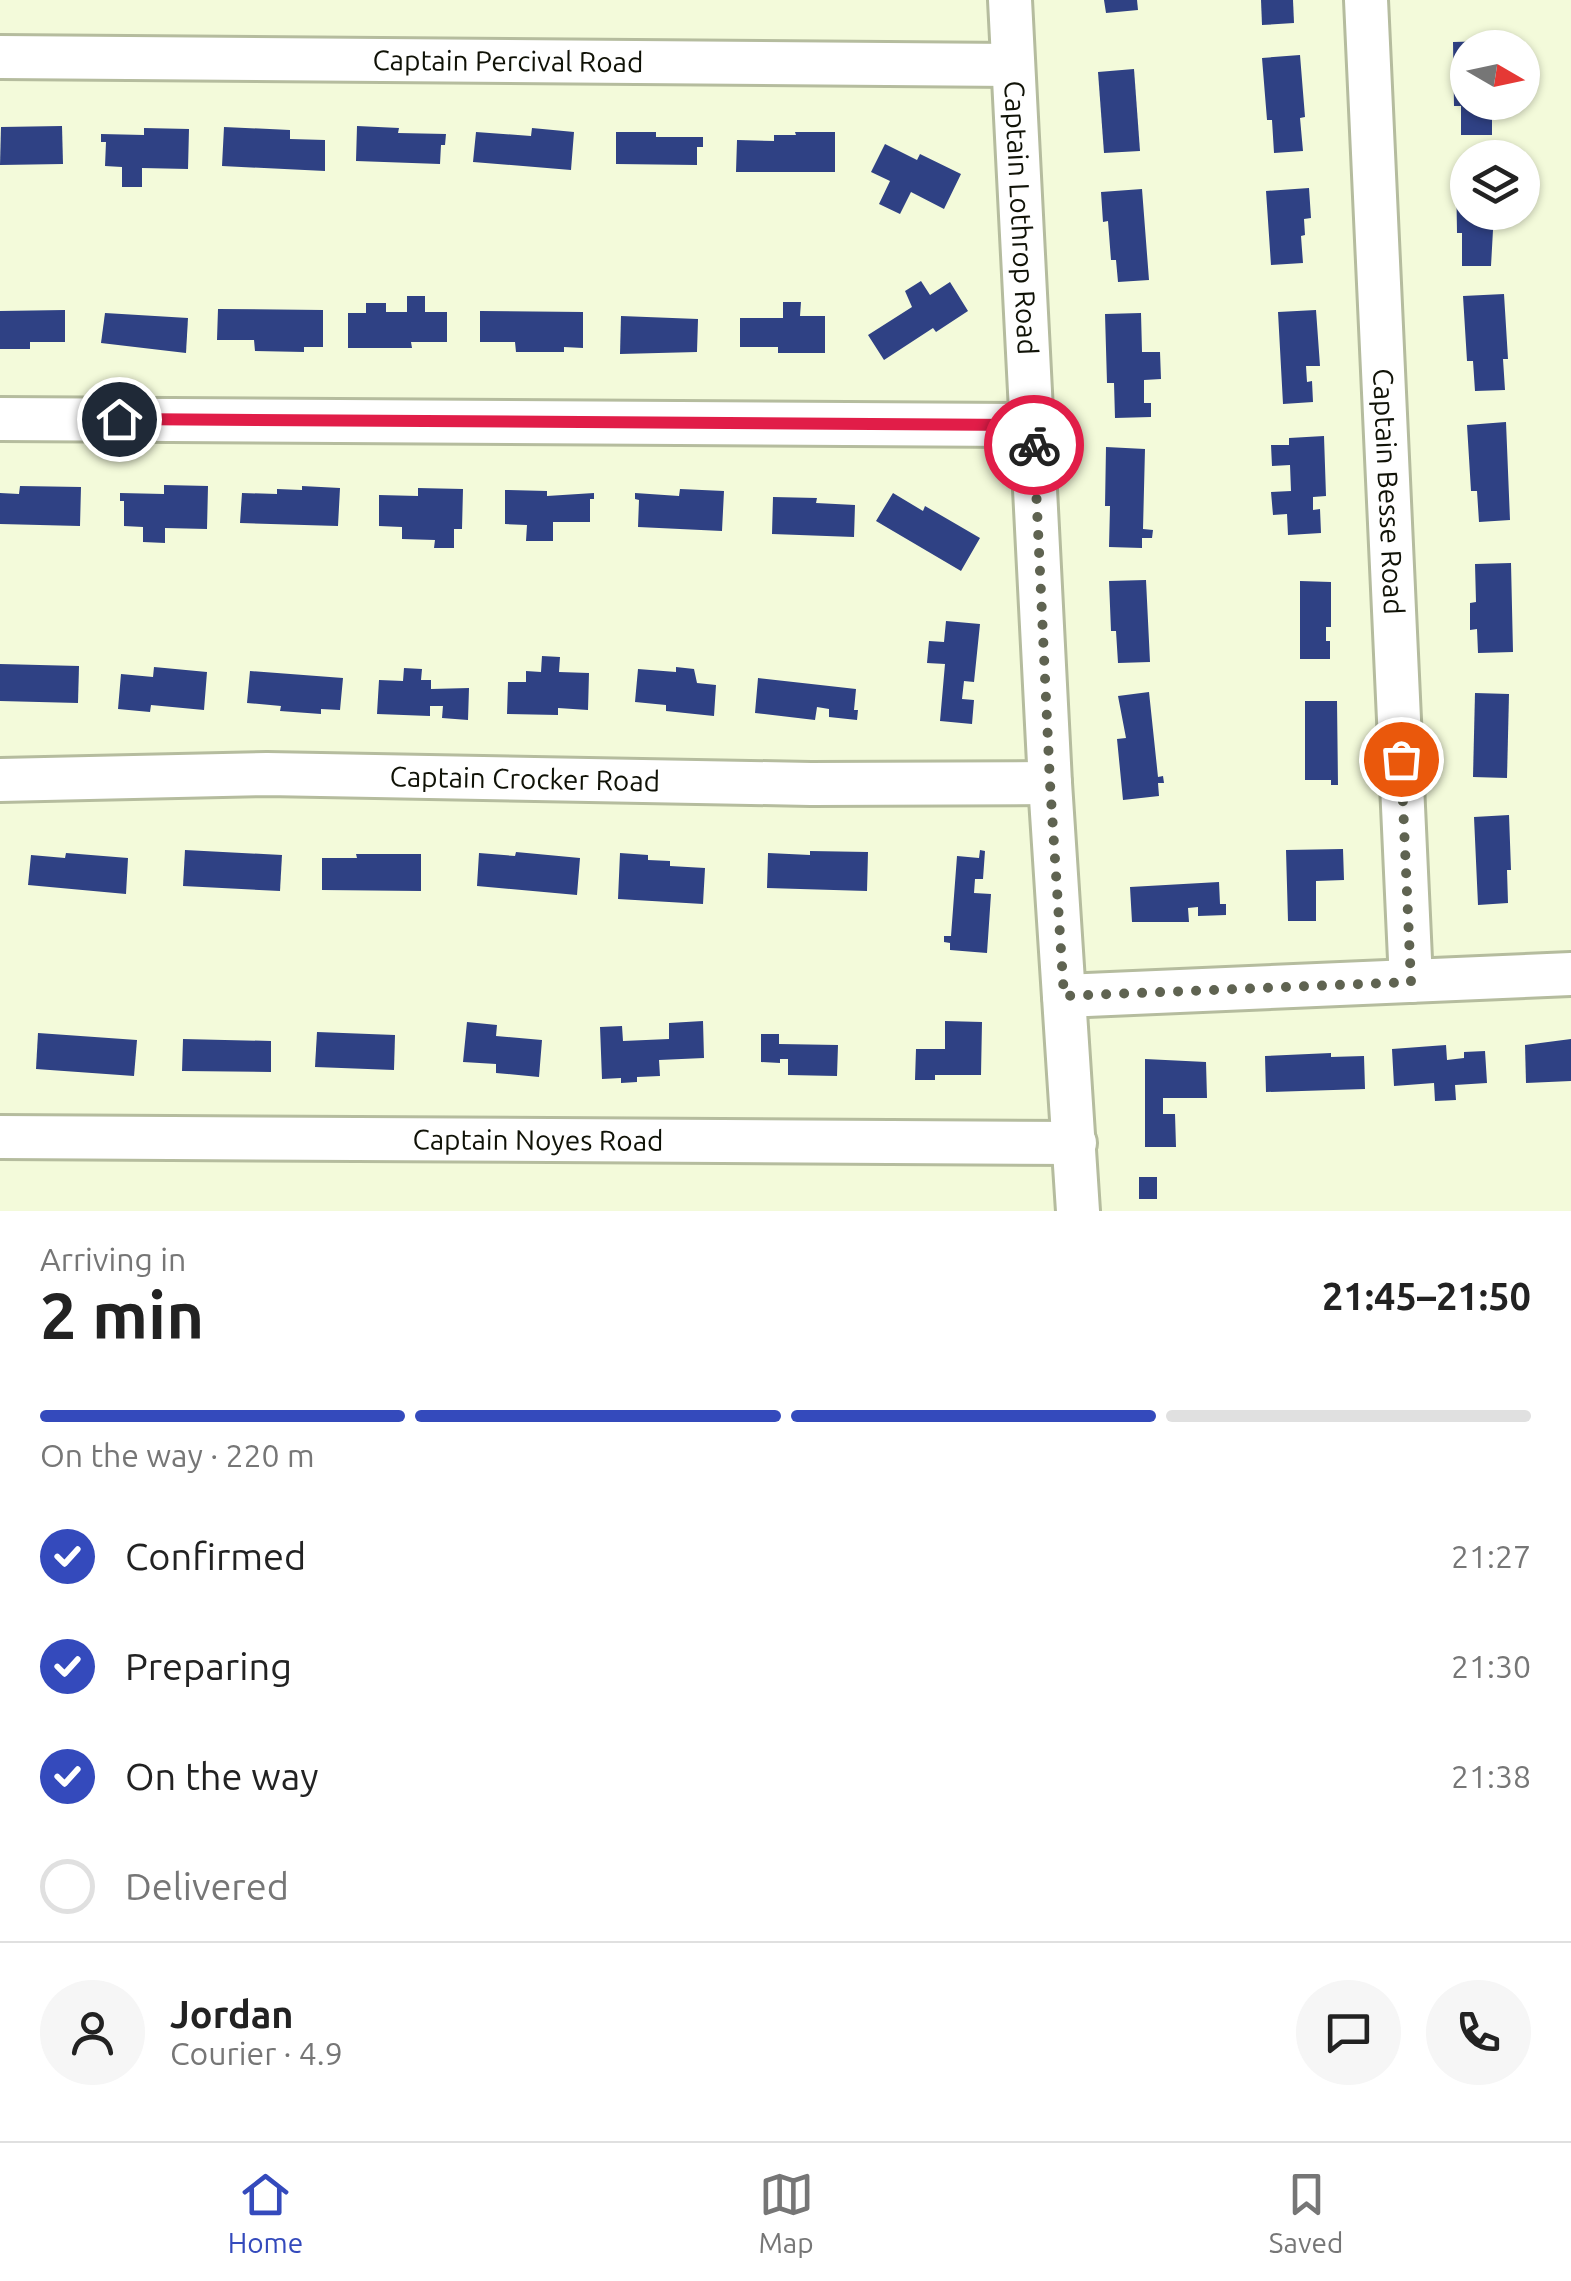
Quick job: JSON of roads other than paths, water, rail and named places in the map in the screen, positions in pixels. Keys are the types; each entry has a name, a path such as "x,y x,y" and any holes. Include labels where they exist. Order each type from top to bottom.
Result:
{"street":[{"name":"Captain Lothrop Road","path":"1010,0 1050,783 1078,1211"},
{"name":"Captain Besse Road","path":"1366,0 1411,982"},
{"name":"Captain Percival Road","path":"0,57 1014,65"},
{"path":"0,419 1033,425"},
{"name":"Captain Crocker Road","path":"0,780 267,774 811,784 1050,783"},
{"path":"1064,996 1571,974"},
{"name":"Captain Noyes Road","path":"0,1138 1075,1142"}]}
